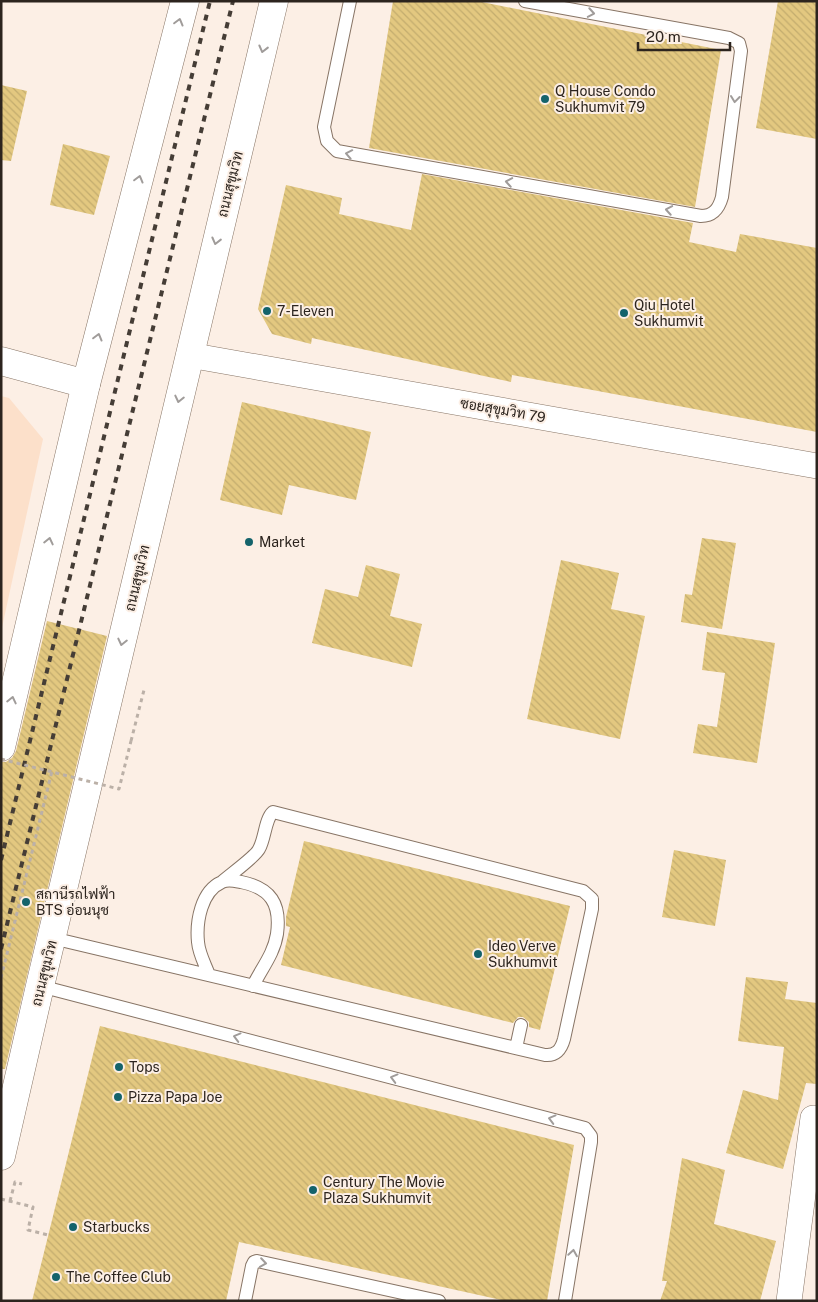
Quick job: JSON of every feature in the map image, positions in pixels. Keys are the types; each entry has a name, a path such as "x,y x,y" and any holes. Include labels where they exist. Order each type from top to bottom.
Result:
{"main road":[{"path":"1,747 86,384 185,1"},
{"name":"ถนนสุขุมวิท","path":"1,1156 274,1"},
{"path":"1,361 86,384"}],"street":[{"name":"ซอยสุขุมวิท 79","path":"189,355 817,466"},
{"path":"789,1301 813,1118"}],"lane":[{"path":"350,1 324,127 327,141 337,151 701,216 715,212 719,207 722,197 741,51 739,43 729,38 525,1"},
{"path":"52,938 516,1048 550,1055 558,1052 563,1044 593,904 592,898 583,891 272,812 257,853 207,896 201,908 198,943 209,975"},
{"path":"223,881 234,880 260,888 268,892 276,905 278,925 275,942 268,961 253,986"},
{"path":"40,986 584,1128 591,1136 565,1301"},
{"path":"516,1048 521,1025"},
{"path":"245,1301 252,1266 257,1261 439,1301"}],"path":[{"path":"1,758 119,789 144,690"},
{"path":"1,978 52,771"},
{"path":"10,1201 15,1182"},
{"path":"1,1199 33,1207 28,1230 48,1235"}],"shaded area":[{"path":"1,396 9,398 43,439 1,632"}],"building":[{"name":"Q House Condo Sukhumvit 79","path":"393,1 477,1 721,50 695,207 369,148"},
{"path":"778,1 817,1 817,139 756,128"},
{"path":"1,85 27,91 11,161 1,160"},
{"path":"63,144 110,156 94,215 50,205"},
{"path":"422,174 693,223 689,242 736,252 740,234 817,248 817,432 512,375 511,382 312,338 311,344 272,334 258,309 286,185 342,198 339,214 411,230"},
{"path":"242,402 371,432 356,500 289,485 282,515 220,500"},
{"path":"702,538 736,543 722,629 681,622 685,594 692,595"},
{"path":"561,560 619,573 611,609 645,616 620,739 527,719"},
{"path":"366,565 400,574 390,616 422,624 412,667 312,643 325,589 358,597"},
{"name":"สถานีรถไฟฟ้า BTS อ่อนนุช","path":"47,621 107,636 5,1069 1,1069 1,762 6,762 12,758 16,751"},
{"path":"707,632 775,643 757,763 693,753 698,724 717,727 725,673 702,670"},
{"name":"Ideo Verve Sukhumvit","path":"304,841 570,906 540,1030 529,1027 529,1022 523,1017 518,1017 513,1023 281,965 290,927 286,926 286,917"},
{"path":"674,850 726,860 715,926 662,917"},
{"path":"746,977 788,982 785,999 817,1003 817,1084 806,1083 783,1169 726,1153 743,1090 778,1100 784,1047 738,1041"},
{"name":"Century The Movie Plaza Sukhumvit","path":"100,1026 574,1145 547,1301 506,1301 239,1242 226,1301 32,1301"},
{"path":"682,1158 725,1170 714,1224 776,1241 760,1301 660,1301 667,1281 662,1281"}],"railway":[{"path":"1,860 210,1"},
{"path":"1,949 233,1"}],"place":[{"name":"Q House Condo Sukhumvit 79","path":"545,99"},
{"name":"7-Eleven","path":"267,311"},
{"name":"Qiu Hotel Sukhumvit","path":"624,313"},
{"name":"Market","path":"249,542"},
{"name":"สถานีรถไฟฟ้า BTS อ่อนนุช","path":"26,902"},
{"name":"Ideo Verve Sukhumvit","path":"478,954"},
{"name":"Tops","path":"119,1067"},
{"name":"Pizza Papa Joe","path":"118,1097"},
{"name":"Century The Movie Plaza Sukhumvit","path":"313,1190"},
{"name":"Starbucks","path":"73,1227"},
{"name":"The Coffee Club","path":"56,1277"}]}
